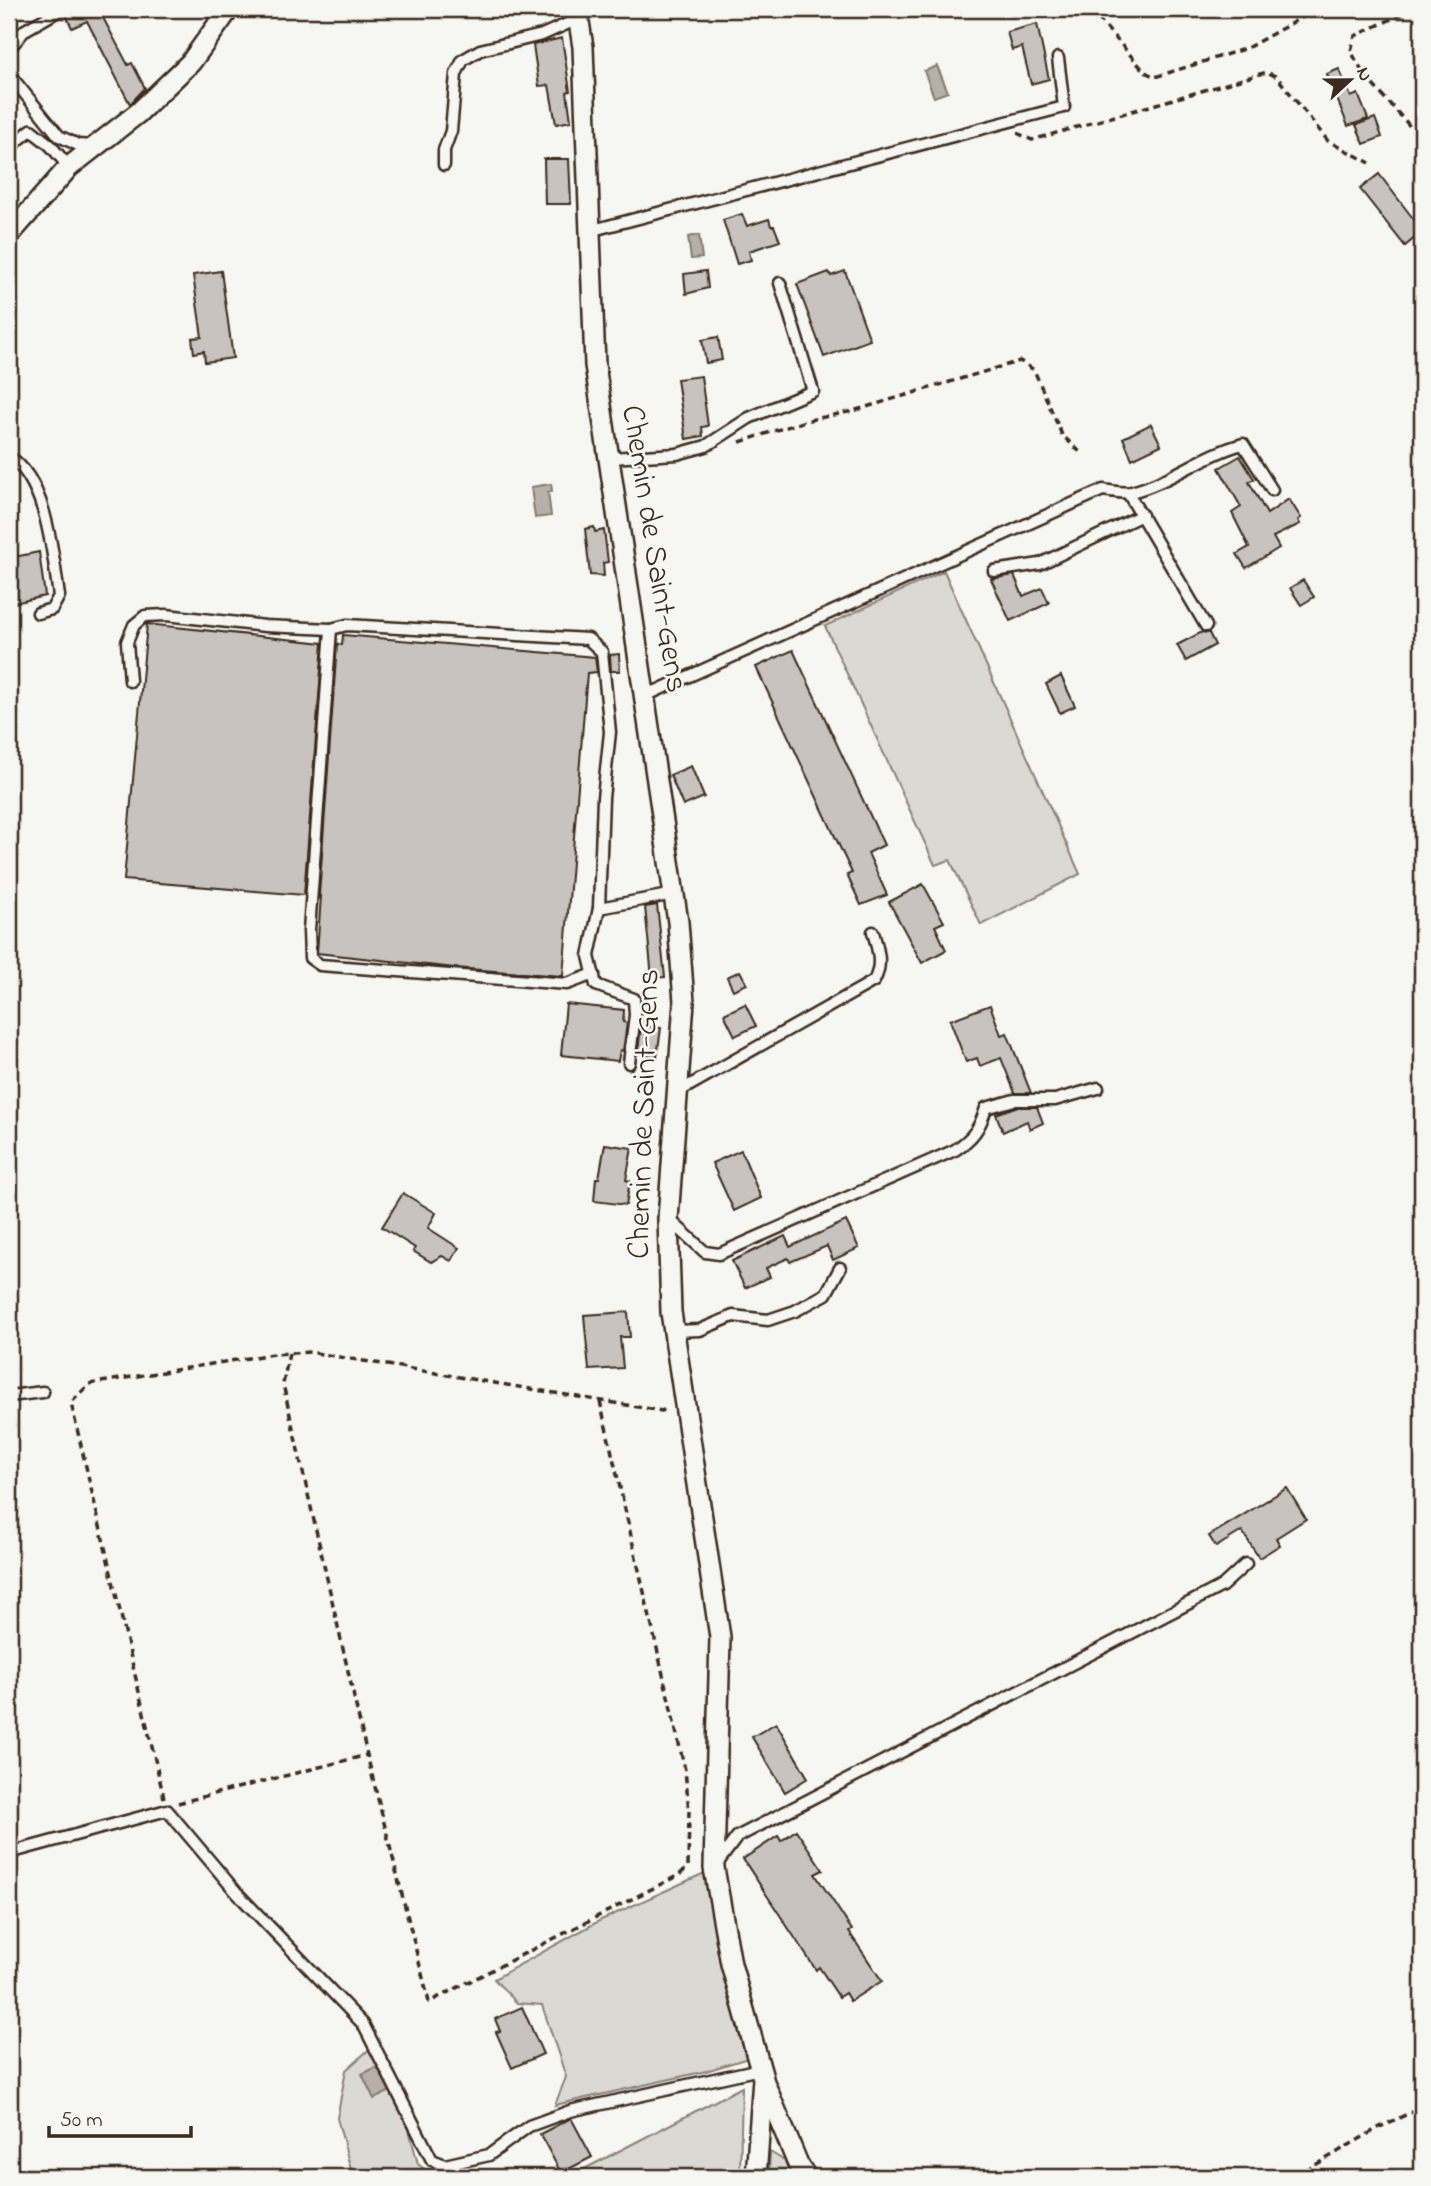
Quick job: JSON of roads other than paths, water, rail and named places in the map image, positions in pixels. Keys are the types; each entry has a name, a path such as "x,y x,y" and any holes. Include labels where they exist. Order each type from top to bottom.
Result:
{"street":[{"path":"9,235 69,167 138,113 191,62 229,9"},
{"name":"Chemin de Saint-Gens","path":"578,14 583,47 595,365 674,894 684,1002 668,1219 674,1331 720,1637 714,1868 731,1964 761,2073 756,2177"},
{"path":"761,2073 798,2164 806,2177"}],"lane":[{"path":"9,50 25,30 60,10"},
{"path":"444,165 444,150 451,131 456,74 463,60 480,50 542,34 578,14"},
{"path":"589,232 1064,107 1058,58"},
{"path":"9,75 60,136 78,145 96,146"},
{"path":"9,148 31,130 50,145 69,167"},
{"path":"610,458 677,454 706,446 749,418 813,391 780,283"},
{"path":"645,696 1103,490 1128,493 1178,473 1223,449 1243,444 1272,490"},
{"path":"9,457 16,461 45,512 60,596 52,609 38,613"},
{"path":"1128,493 1206,626"},
{"path":"994,571 1040,564 1142,514"},
{"path":"130,681 127,642 134,625 145,616 166,615 265,626 331,629 347,625 588,639 602,652 610,732 603,798 599,908 589,956 596,985 634,999 635,1015 629,1063"},
{"path":"331,629 309,930 310,958 320,965 567,984 594,974"},
{"path":"599,908 674,894"},
{"path":"678,1092 874,981 880,970 873,932"},
{"path":"668,1219 705,1252 719,1254 955,1150 970,1140 980,1128 986,1108 1014,1101 1055,1100 1098,1088"},
{"path":"674,1331 699,1330 733,1316 768,1320 795,1311 826,1294 840,1268"},
{"path":"9,1395 43,1392"},
{"path":"714,1868 737,1837 1222,1586 1246,1564"},
{"path":"9,1853 167,1810 237,1893 363,2024 432,2160 444,2165 489,2155 529,2126 570,2111 761,2073"}]}
